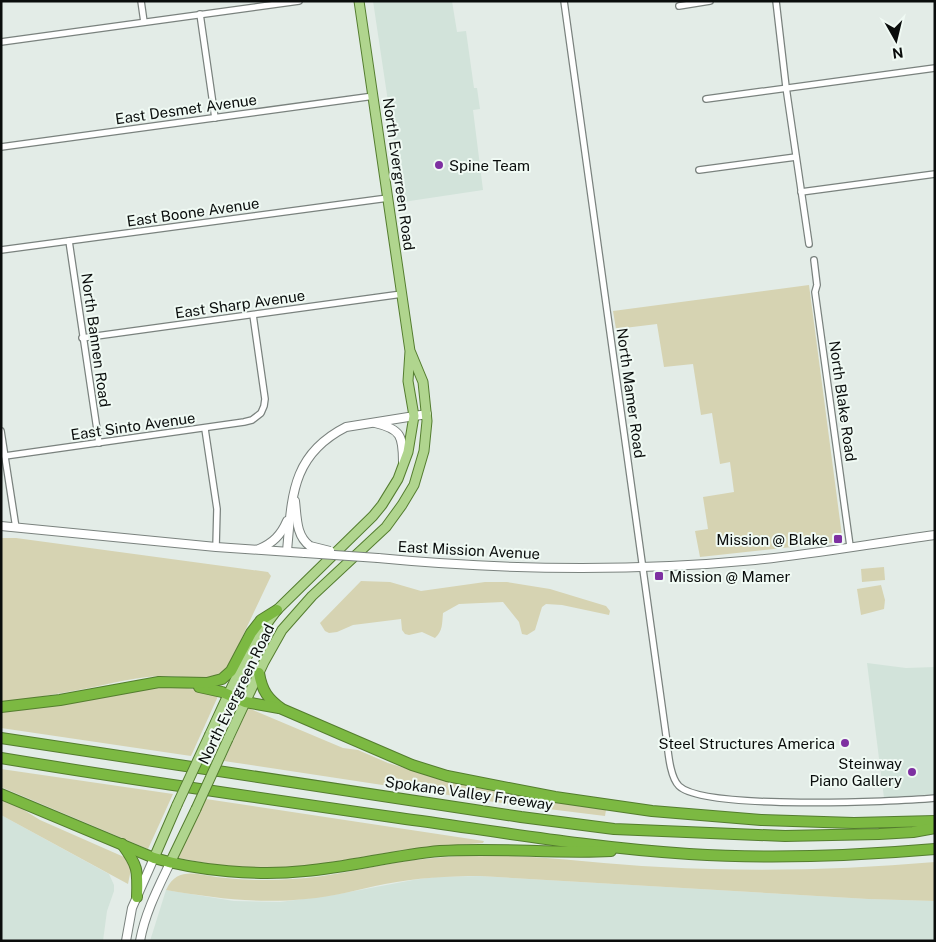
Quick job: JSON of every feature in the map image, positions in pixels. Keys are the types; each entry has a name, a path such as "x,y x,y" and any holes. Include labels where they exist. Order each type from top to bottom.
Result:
{"highway":[{"path":"1,707 60,700 159,682 207,683 222,679 231,672 250,633 260,620 277,610"},
{"path":"259,674 265,694 282,709 412,766 447,776 555,798 652,811 761,820 854,823 935,821"},
{"path":"176,682 213,690 245,702 282,709"},
{"name":"Spokane Valley Freeway","path":"1,738 521,817 614,829 784,836 888,834 935,828"},
{"path":"1,758 161,784 540,838 638,850 740,856 789,856 935,849"},
{"path":"1,794 154,858 170,863 209,869 291,872 422,853 456,850 504,849 584,853 638,850"},
{"path":"121,843 136,866 138,875 137,897"}],"main road":[{"name":"North Evergreen Road","path":"154,858 242,665 277,610 372,516 391,492 404,467 408,452 414,416 408,381 410,350 359,1"},
{"name":"North Evergreen Road","path":"170,863 245,702 282,630 292,617 337,571 386,527 414,485 424,451 427,414 423,382 410,350"}],"street":[{"path":"140,1 144,22"},
{"path":"1,42 299,1"},
{"name":"North Mamer Road","path":"564,1 642,567 674,778 679,786 696,794 769,801 842,803 935,798"},
{"path":"679,6 710,1"},
{"path":"776,1 786,88 809,244"},
{"path":"200,14 215,118"},
{"path":"706,98 935,68"},
{"name":"East Desmet Avenue","path":"1,147 374,96"},
{"path":"699,170 796,157"},
{"path":"801,192 935,174"},
{"name":"East Boone Avenue","path":"1,250 388,198"},
{"name":"North Bannen Road","path":"69,241 99,443"},
{"name":"North Blake Road","path":"814,260 817,285 815,292 850,546"},
{"name":"East Sharp Avenue","path":"82,338 402,294"},
{"name":"East Sinto Avenue","path":"5,456 205,429 252,420 261,413 264,406 253,315"},
{"path":"287,551 294,489 302,468 320,444 346,427 427,414"},
{"path":"370,422 386,426 398,432 402,441 404,467"},
{"path":"205,429 217,509 216,547"},
{"path":"1,431 16,528"},
{"path":"294,489 298,530 304,541 310,546 344,556"},
{"path":"257,549 268,545 279,537 290,515"},
{"name":"East Mission Avenue","path":"1,526 216,547 484,566 545,568 642,567 756,560 935,535"},
{"name":"North Evergreen Road","path":"126,941 132,908 154,858"},
{"name":"North Evergreen Road","path":"140,941 143,926 152,902 170,863"}],"shaded area":[{"path":"373,1 452,1 457,32 466,31 474,88 477,88 480,109 473,110 483,190 403,202"},
{"path":"809,285 842,536 838,542 700,557 695,531 708,529 703,497 734,492 730,462 720,464 712,413 701,415 693,364 664,367 657,324 616,329 613,311"},
{"path":"1,538 16,538 268,572 271,576 228,667 216,675 201,678 160,676 138,678 64,693 1,702"},
{"path":"884,567 885,580 862,582 861,569"},
{"path":"361,581 390,582 421,591 485,582 507,582 550,589 606,606 610,611 609,615 562,605 546,604 542,607 535,630 527,635 522,634 519,622 503,602 459,604 443,613 441,630 435,638 422,632 405,634 402,630 401,619 353,625 337,632 329,633 325,631 320,623"},
{"path":"881,585 885,600 884,609 861,615 857,589"},
{"path":"867,663 906,668 935,667 935,794 884,798"},
{"path":"151,688 187,688 219,694 191,756 1,728 1,710"},
{"path":"248,708 343,748 358,750 388,763 447,781 541,800 606,810 605,816 501,803 224,761"},
{"path":"1,769 173,794 148,849 1,787"},
{"path":"206,799 484,841 483,843 416,848 296,868 253,869 229,867 178,858"},
{"path":"1,800 19,807 40,820 124,857 131,869 128,884 1,815"},
{"path":"1,815 109,874 114,885 114,891 107,911 103,941 1,941"},
{"path":"478,855 524,856 638,866 764,870 867,867 935,862 935,901 868,899 480,876 408,880 326,897 270,901 236,899 166,890 175,878 187,874 245,879 292,879 335,874 406,861"},
{"path":"480,876 868,899 935,901 935,941 150,941 166,890 234,901 280,902 333,895 435,877"}],"place":[{"name":"Spine Team","path":"439,165"},
{"name":"Mission @ Blake","path":"838,539"},
{"name":"Mission @ Mamer","path":"659,576"},
{"name":"Steel Structures America","path":"845,743"},
{"name":"Steinway Piano Gallery","path":"912,772"}]}
